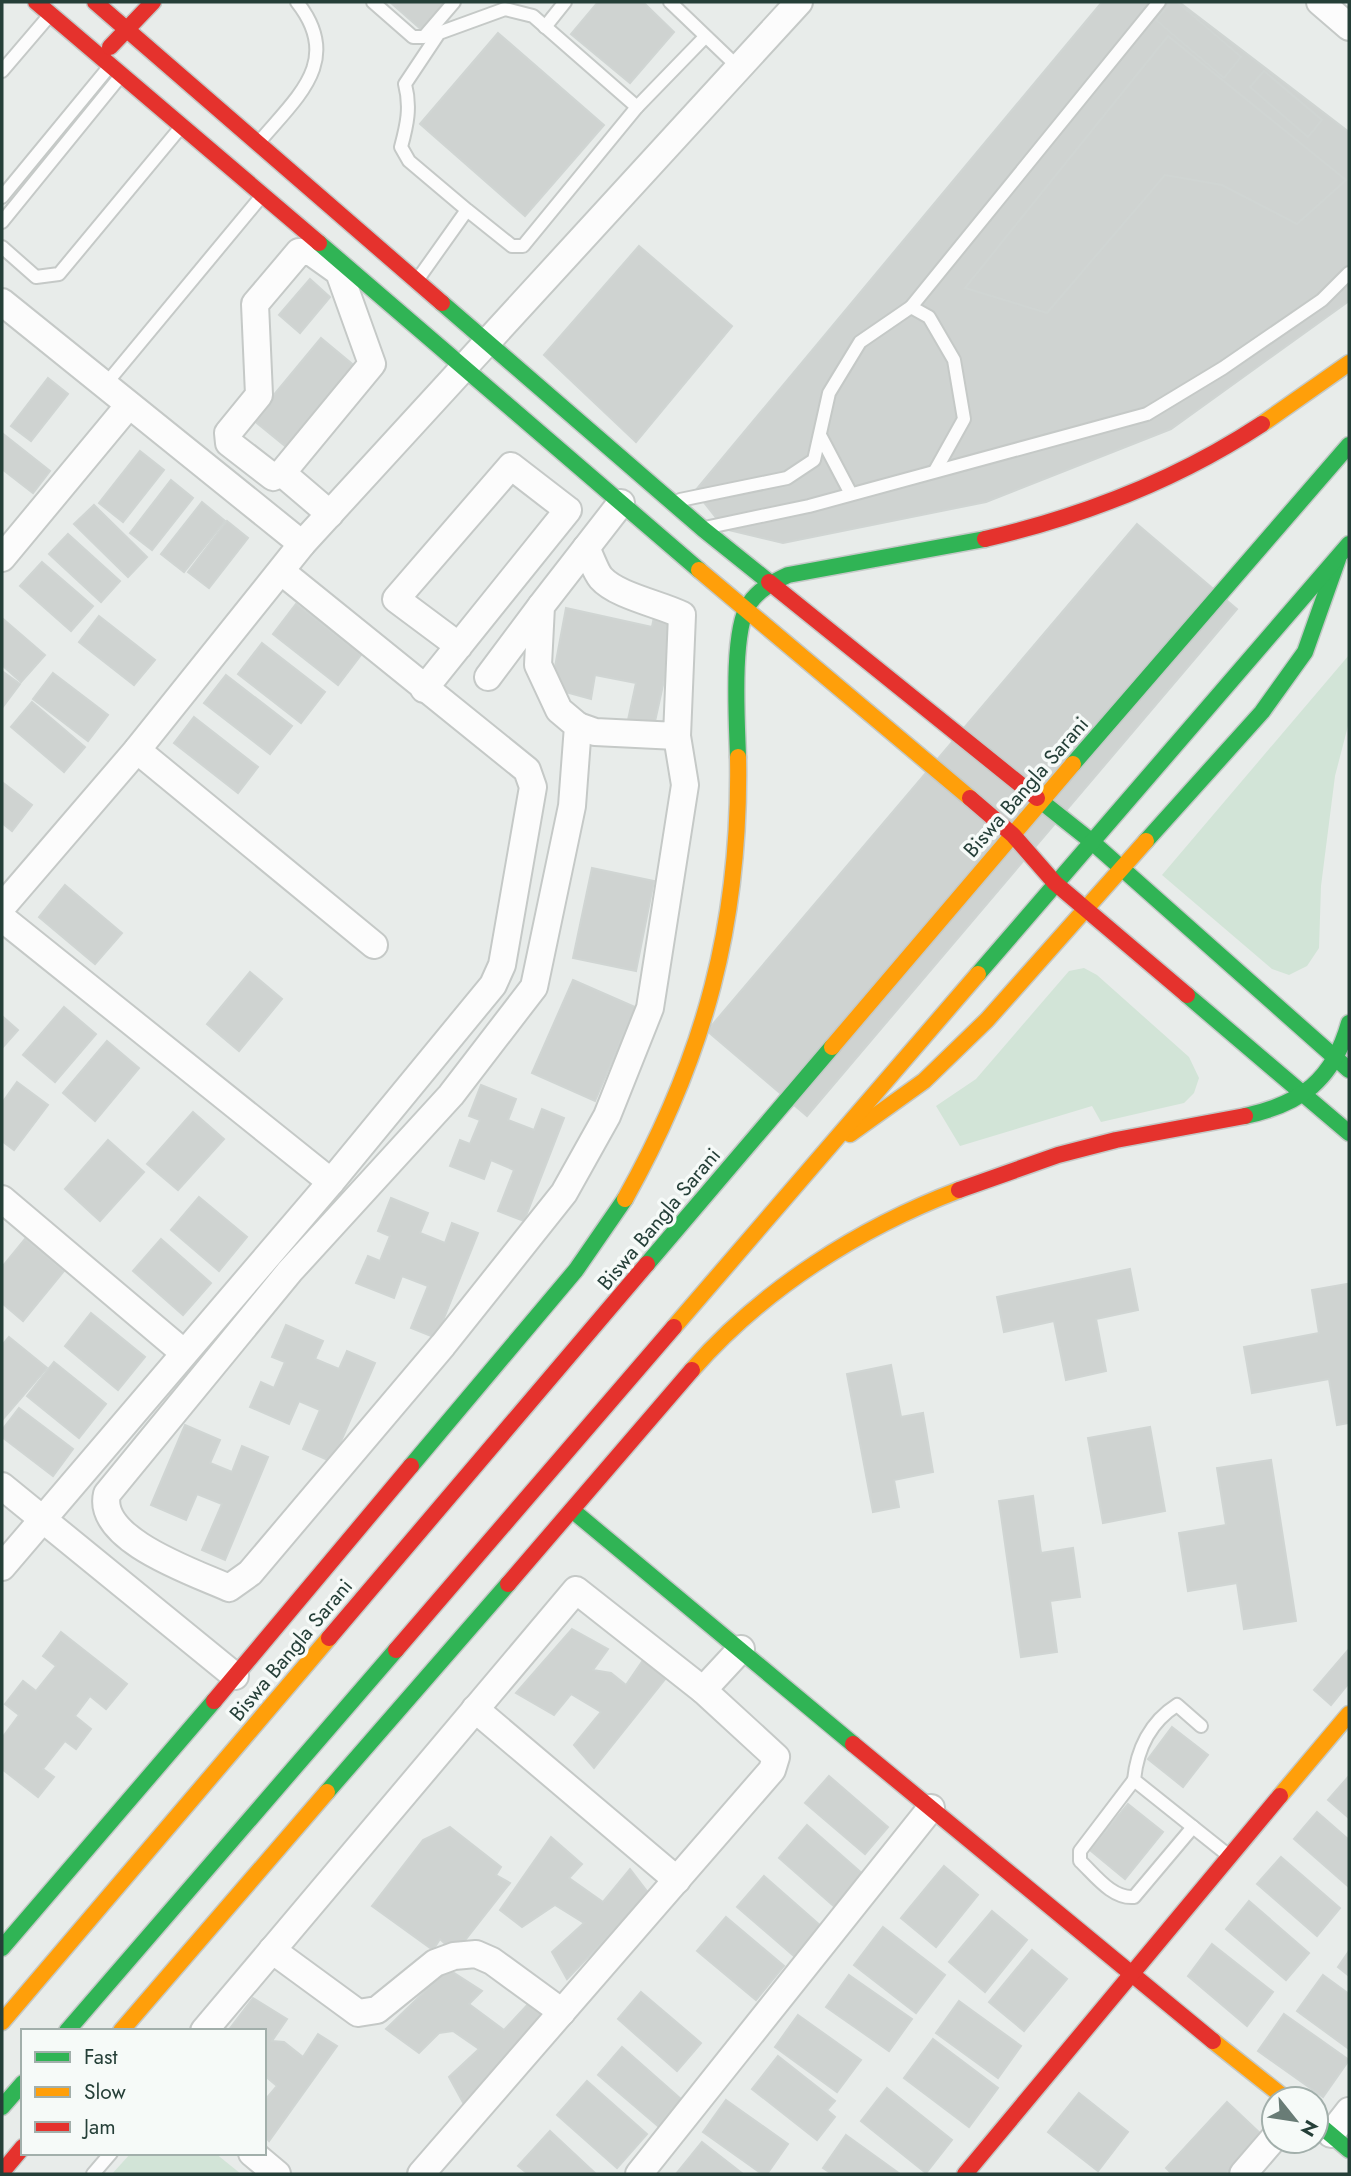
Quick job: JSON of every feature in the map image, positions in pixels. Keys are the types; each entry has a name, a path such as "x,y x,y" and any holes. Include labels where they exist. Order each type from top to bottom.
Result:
{"street":[{"path":"110,67 126,29 153,2"},
{"path":"2,907 137,750 302,544 799,2"},
{"path":"1320,2 1349,27"},
{"path":"44,6 90,14 126,29 489,340 703,529 1040,803 1091,841 1343,1065"},
{"path":"90,14 110,67 466,367 582,470 1013,835 1055,883 1349,1133"},
{"path":"299,252 310,252 339,272 372,364 282,472 273,477 229,443 228,433 259,395 255,304 299,252"},
{"path":"2,302 302,544"},
{"path":"2,1948 576,1270 623,1201 660,1129 710,999 732,889 740,778 738,648 746,608 768,583 788,575 944,549 1024,530 1133,494 1229,444 1349,363"},
{"path":"2,558 129,405"},
{"path":"520,473 547,439"},
{"name":"Biswa Bangla Sarani","path":"2,2022 1040,803 1349,445"},
{"path":"424,689 459,646 568,510 512,466 397,599 459,646"},
{"path":"556,501 582,470"},
{"path":"282,472 330,514"},
{"path":"488,677 621,503"},
{"path":"578,726 572,806 534,987 452,1095 290,1271 107,1494 104,1505 112,1523 154,1555 229,1588 250,1573 443,1345 564,1193 607,1116 650,1008 685,785 677,736 682,615 601,578 586,548"},
{"path":"122,2029 135,1984 820,1155 1345,549"},
{"path":"820,1155 924,1081 987,1020 1088,910 1285,684 1306,652 1345,549"},
{"path":"2,1567 41,1518 331,1182 493,985 502,965 533,787 527,770 282,572"},
{"path":"541,606 538,665 559,709 578,726 595,732 677,736"},
{"path":"137,750 374,945"},
{"path":"2,918 331,1182"},
{"path":"71,2029 135,1984 572,1510 704,1357 766,1298 902,1212 982,1178 1116,1140 1279,1107 1303,1095 1343,1065 1349,1023"},
{"path":"2,1199 183,1352"},
{"path":"2,1486 235,1676"},
{"path":"572,1510 1131,1975 1268,2085"},
{"path":"86,1555 112,1523"},
{"path":"206,2029 576,1590 703,1690 776,1757 776,1763 421,2174"},
{"path":"703,1690 741,1648"},
{"path":"475,1709 677,1880"},
{"path":"965,2174 1349,1714"},
{"path":"639,2174 931,1808"},
{"path":"272,1950 358,2013 377,2010 435,1963 454,1956 476,1954 492,1961 562,2012"},
{"path":"2,2107 21,2085"},
{"path":"1332,2135 1349,2111"},
{"path":"2,2172 21,2149"},
{"path":"1243,2174 1260,2154"},
{"path":"254,2155 277,2174"}],"lane":[{"path":"258,142 303,91 312,72 318,39 310,19 297,2"},
{"path":"373,2 413,37 425,37 454,2"},
{"path":"545,27 565,2"},
{"path":"670,2 738,68"},
{"path":"673,502 787,478 814,460 829,393 860,342 911,307 1158,2"},
{"path":"2,71 44,6"},
{"path":"637,107 533,16 505,9 439,33 405,84 410,101 401,147 409,162 467,210 513,246 523,246 637,107 705,37"},
{"path":"2,197 110,67"},
{"path":"2,222 110,67"},
{"path":"2,247 36,277 59,274 181,127"},
{"path":"105,385 262,195"},
{"path":"418,279 467,210"},
{"path":"703,529 851,494 1147,414 1223,368 1322,300 1349,273"},
{"path":"911,307 929,317 954,360 964,419 935,471"},
{"path":"821,437 851,494"},
{"path":"1194,1827 1134,1897 1124,1898 1080,1861 1084,1843 1134,1780 1139,1748 1166,1712 1177,1705 1201,1726"},
{"path":"1134,1780 1231,1857"},
{"path":"93,2174 109,2155"}],"green space":[{"path":"1349,655 1349,722 1335,776 1321,886 1319,948 1307,966 1289,975 1272,969 1162,875"},
{"path":"1084,968 1097,975 1189,1057 1199,1078 1194,1093 1184,1103 1101,1122 1092,1106 960,1146 936,1106 976,1079 1069,971"},
{"path":"129,2155 217,2155 241,2174 112,2174"}],"building":[{"path":"390,2 448,2 423,31"},
{"path":"598,2 643,2 674,32 630,83 571,34"},
{"path":"1102,2 1179,2 1349,132 1349,301 1171,429 986,502 783,543 725,529 695,491"},
{"path":"1171,2 1177,2 1241,57 1224,78 1156,20"},
{"path":"498,33 604,125 525,216 420,124"},
{"path":"1168,36 1346,180 1297,224 1222,185 1165,175 1047,313 965,288"},
{"path":"1264,71 1322,120 1308,137 1250,87"},
{"path":"639,246 732,326 636,442 544,355"},
{"path":"310,279 330,297 300,333 279,315"},
{"path":"321,338 357,368 290,450 253,420"},
{"path":"48,378 68,394 31,441 11,426"},
{"path":"2,433 50,471 33,493 2,469"},
{"path":"140,451 164,470 123,522 99,503"},
{"path":"171,480 193,498 152,550 130,533"},
{"path":"202,502 225,521 184,572 161,554"},
{"path":"94,505 147,557 128,577 74,524"},
{"path":"227,521 248,538 209,588 188,572"},
{"path":"1137,524 1237,609 807,1116 707,1031"},
{"path":"68,534 120,581 101,602 49,554"},
{"path":"42,562 93,606 71,631 20,586"},
{"path":"296,604 361,655 338,685 273,634"},
{"path":"566,608 652,627 655,612 678,617 654,726 628,720 636,683 595,675 591,699 551,688"},
{"path":"99,616 155,660 134,685 79,642"},
{"path":"2,618 45,655 21,682 2,665"},
{"path":"262,643 325,692 301,723 238,674"},
{"path":"2,671 20,684 2,708"},
{"path":"53,673 108,715 88,741 33,699"},
{"path":"226,675 292,726 270,754 204,703"},
{"path":"32,702 85,747 64,772 11,727"},
{"path":"194,717 258,767 238,793 174,743"},
{"path":"2,782 32,805 12,831 2,823"},
{"path":"592,868 654,881 636,971 573,958"},
{"path":"65,885 122,933 95,964 39,917"},
{"path":"250,972 282,999 239,1051 207,1024"},
{"path":"573,980 635,1007 595,1101 532,1073"},
{"path":"64,1007 96,1034 55,1082 23,1055"},
{"path":"2,1016 18,1030 2,1048"},
{"path":"107,1041 139,1068 95,1121 63,1093"},
{"path":"17,1082 48,1105 14,1150 2,1141 2,1103"},
{"path":"481,1085 516,1099 508,1120 534,1130 542,1109 564,1118 524,1221 498,1211 514,1170 491,1160 484,1179 450,1166 460,1140 470,1144 480,1120 469,1116"},
{"path":"193,1112 224,1139 178,1190 147,1164"},
{"path":"108,1140 144,1172 100,1221 65,1189"},
{"path":"199,1197 247,1237 219,1271 171,1230"},
{"path":"391,1198 428,1213 420,1233 445,1243 452,1223 478,1233 436,1338 411,1328 428,1286 402,1276 394,1298 356,1283 368,1256 380,1261 390,1236 378,1231"},
{"path":"25,1239 64,1271 23,1321 2,1303 2,1267"},
{"path":"161,1239 211,1283 183,1315 133,1271"},
{"path":"1130,1269 1138,1310 1096,1319 1106,1371 1066,1380 1054,1321 1004,1332 997,1297"},
{"path":"1347,1284 1349,1423 1337,1425 1329,1379 1252,1393 1244,1347 1319,1333 1312,1290"},
{"path":"91,1313 145,1357 118,1390 65,1346"},
{"path":"286,1325 323,1341 315,1359 339,1369 347,1351 375,1363 332,1462 303,1449 320,1410 299,1401 289,1424 250,1407 261,1382 274,1388 285,1362 272,1357"},
{"path":"9,1337 47,1368 4,1418 2,1345"},
{"path":"54,1362 106,1404 79,1438 27,1396"},
{"path":"891,1365 901,1417 923,1413 933,1472 894,1480 899,1507 873,1512 847,1374"},
{"path":"19,1408 73,1449 53,1476 2,1437 2,1430"},
{"path":"185,1425 220,1440 210,1463 232,1472 242,1446 268,1457 225,1560 202,1550 222,1504 197,1494 186,1520 151,1505"},
{"path":"1150,1427 1165,1511 1103,1523 1088,1438"},
{"path":"1271,1460 1296,1621 1244,1629 1237,1583 1188,1591 1179,1533 1226,1525 1217,1468"},
{"path":"1033,1496 1041,1553 1073,1548 1080,1597 1050,1601 1057,1652 1021,1657 999,1501"},
{"path":"572,1629 608,1649 593,1670 611,1673 626,1685 646,1656 670,1673 594,1768 574,1745 601,1712 571,1694 554,1715 516,1693"},
{"path":"61,1632 127,1684 106,1709 90,1696 75,1716 91,1729 76,1749 65,1741 43,1769 54,1777 38,1797 2,1769 2,1738 19,1715 5,1704 23,1681 36,1691 56,1666 43,1656"},
{"path":"1349,1649 1349,1683 1331,1705 1314,1690"},
{"path":"1172,1727 1208,1755 1183,1787 1148,1759"},
{"path":"829,1776 888,1827 865,1854 805,1803"},
{"path":"1349,1776 1349,1818 1328,1800"},
{"path":"1128,1804 1163,1832 1125,1879 1090,1850"},
{"path":"1317,1812 1349,1840 1349,1887 1294,1839"},
{"path":"807,1825 864,1875 836,1908 779,1858"},
{"path":"450,1827 501,1867 496,1875 510,1883 455,1953 440,1939 433,1950 372,1906 423,1840"},
{"path":"551,1837 582,1864 569,1878 603,1902 630,1869 649,1894 567,1979 552,1952 584,1923 555,1905 522,1927 500,1910"},
{"path":"1281,1857 1340,1908 1317,1936 1257,1884"},
{"path":"944,1866 978,1895 936,1947 901,1918"},
{"path":"764,1876 821,1926 794,1956 737,1907"},
{"path":"1249,1901 1309,1953 1286,1980 1226,1929"},
{"path":"992,1911 1027,1940 985,1992 949,1962"},
{"path":"726,1917 784,1966 756,2000 697,1951"},
{"path":"883,1927 945,1975 916,2013 854,1965"},
{"path":"1212,1944 1273,1992 1247,2026 1188,1976"},
{"path":"1032,1950 1067,1979 1024,2031 989,2002"},
{"path":"1349,1951 1349,1976 1338,1967"},
{"path":"448,1969 482,1991 469,2004 504,2030 531,2001 550,2020 465,2106 449,2077 479,2049 453,2031 439,2033 419,2053 386,2029"},
{"path":"849,1975 912,2019 889,2051 826,2007"},
{"path":"1323,1975 1349,1994 1349,2049 1297,2011"},
{"path":"641,1992 701,2043 677,2071 618,2019"},
{"path":"253,1998 287,2019 272,2041 284,2042 303,2057 318,2034 337,2046 269,2141 266,2137 266,2099 277,2086 266,2077 266,2029 230,2029"},
{"path":"959,2001 1021,2046 998,2078 936,2033"},
{"path":"1284,2014 1349,2060 1330,2087 1306,2085 1258,2051"},
{"path":"798,2015 861,2060 837,2092 775,2047"},
{"path":"933,2039 998,2088 969,2127 904,2078"},
{"path":"622,2047 681,2099 658,2126 598,2075"},
{"path":"778,2056 835,2101 827,2110 835,2117 817,2140 752,2089"},
{"path":"587,2081 647,2134 617,2168 557,2115"},
{"path":"887,2088 952,2140 926,2173 861,2121"},
{"path":"1079,2093 1128,2132 1098,2171 1048,2132"},
{"path":"726,2100 788,2144 767,2174 762,2174 703,2132"},
{"path":"1227,2102 1260,2133 1260,2137 1225,2174 1172,2174 1166,2168"},
{"path":"550,2131 596,2174 528,2174 518,2166"},
{"path":"846,2135 900,2174 832,2174 823,2168"},
{"path":"702,2142 743,2174 676,2174"}],"traffic: fast":[{"path":"319,243 699,570"},
{"path":"442,303 703,529 769,582"},
{"path":"1073,764 1349,445"},
{"path":"738,757 737,655 743,617 749,604 761,591 788,575 985,539"},
{"path":"978,974 1349,544"},
{"path":"1146,841 1262,712 1305,652 1338,559"},
{"path":"1037,798 1091,841 1349,1070"},
{"path":"1187,995 1349,1133"},
{"path":"1245,1116 1283,1104 1312,1086 1334,1060 1349,1023"},
{"path":"647,1264 832,1047"},
{"path":"411,1466 576,1270 625,1199"},
{"path":"572,1510 853,1744"},
{"path":"327,1792 508,1584"},
{"path":"69,2029 396,1650"},
{"path":"2,1948 214,1701"},
{"path":"2,2107 21,2085"},
{"path":"1330,2134 1349,2150"}],"traffic: slow":[{"path":"1262,424 1349,363"},
{"path":"699,570 970,798"},
{"path":"625,1199 677,1093 713,986 733,875 738,757"},
{"path":"832,1047 1073,764"},
{"path":"850,1134 924,1081 987,1020 1146,841"},
{"path":"674,1327 978,974"},
{"path":"692,1370 750,1313 781,1287 815,1264 885,1223 959,1190"},
{"path":"2,2022 329,1638"},
{"path":"1280,1796 1349,1714"},
{"path":"123,2029 327,1792"},
{"path":"1213,2041 1268,2085"}],"traffic: jam":[{"path":"36,2 319,243"},
{"path":"95,2 442,303"},
{"path":"110,47 153,2"},
{"path":"985,539 1058,519 1129,494 1197,462 1262,424"},
{"path":"769,582 1037,798"},
{"path":"970,798 1013,835 1055,883 1187,995"},
{"path":"959,1190 1058,1155 1116,1140 1245,1116"},
{"path":"329,1638 647,1264"},
{"path":"396,1650 674,1327"},
{"path":"508,1584 692,1370"},
{"path":"214,1701 411,1466"},
{"path":"853,1744 1213,2041"},
{"path":"965,2174 1280,1796"},
{"path":"2,2172 21,2149"}]}
